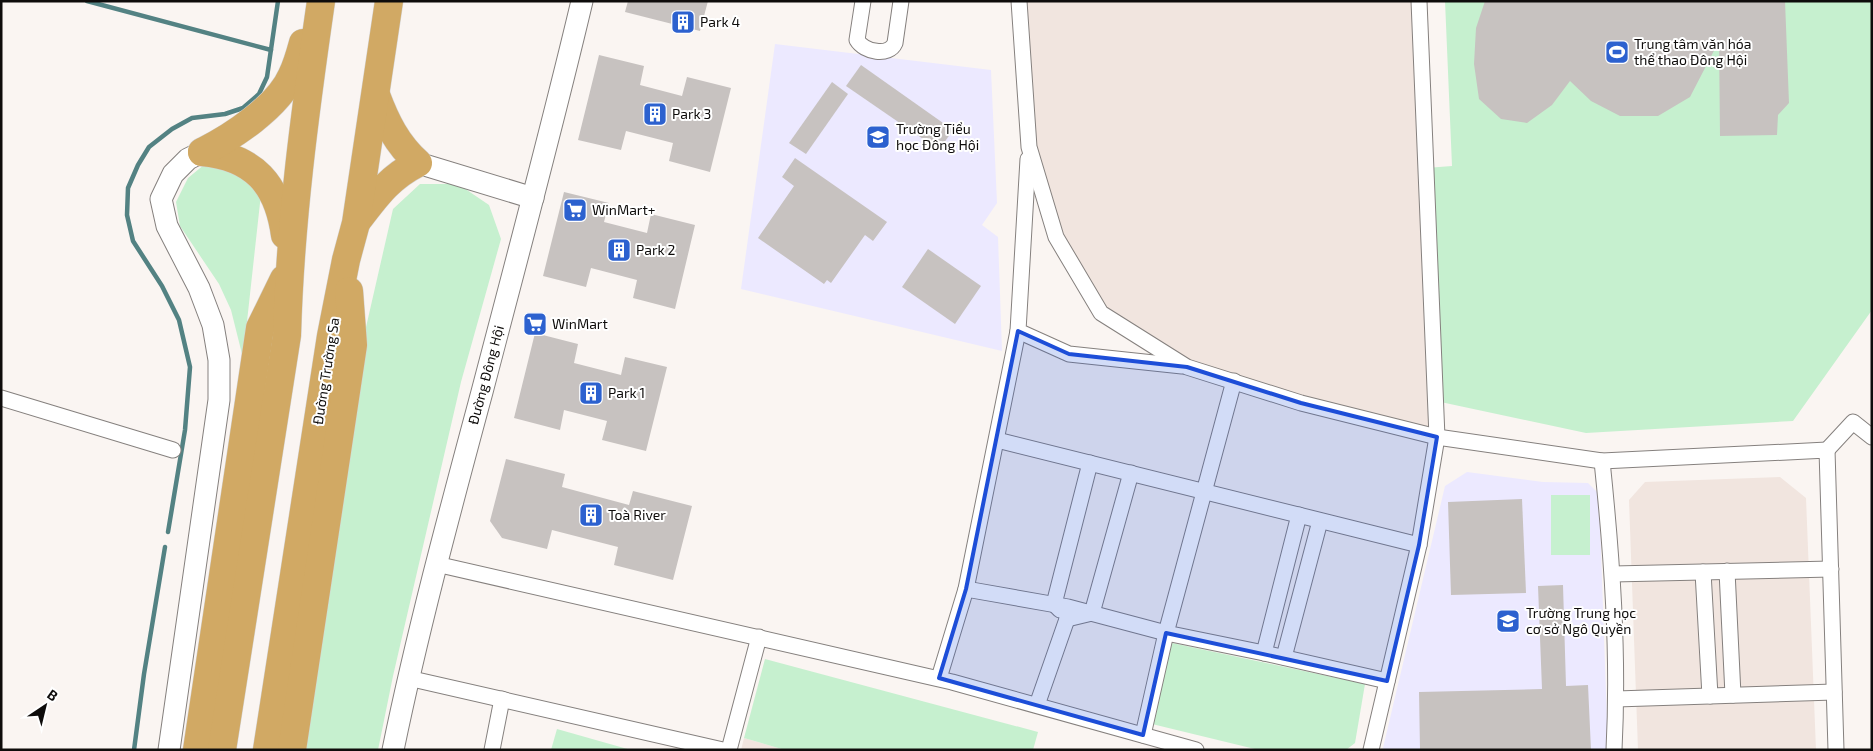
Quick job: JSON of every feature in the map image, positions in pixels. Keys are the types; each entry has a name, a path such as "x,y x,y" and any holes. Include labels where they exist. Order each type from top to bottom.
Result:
{"highway":[{"path":"202,152 222,142 242,128 277,97 291,77 320,1"},
{"path":"211,740 286,335 289,268 310,74 320,1"},
{"name":"Đường Trường Sa","path":"280,746 331,336 346,260 356,223 390,1"},
{"path":"356,223 390,181 404,170 418,163 396,139 376,95"},
{"path":"202,152 221,154 238,160 256,171 268,185 277,200 281,212 289,268"}],"street":[{"name":"Đường Đông Hội","path":"393,750 408,678 436,564 534,198 582,1"},
{"path":"863,1 857,40 860,46 865,49 887,51 892,49 895,43 901,1"},
{"path":"939,678 966,589 1018,331 1029,148 1019,1"},
{"path":"1371,750 1418,545 1437,437 1419,1"},
{"path":"1029,148 1056,237 1101,312 1187,367"},
{"path":"168,750 219,400 219,360 213,324 199,288 167,226 161,200 173,174 188,159 202,152"},
{"path":"418,163 534,198"},
{"path":"1018,331 1069,354 1187,367 1301,403 1437,437 1602,461 1827,450 1853,422 1872,437"},
{"path":"1143,735 1166,633 1234,381"},
{"path":"1,398 173,450"},
{"path":"997,440 1418,545"},
{"path":"1827,450 1836,750"},
{"path":"1602,461 1613,574 1616,699 1614,750"},
{"path":"1054,604 1090,463"},
{"path":"1092,613 1131,473"},
{"path":"1264,653 1299,515"},
{"path":"1284,657 1320,521"},
{"path":"436,564 939,678 1196,750"},
{"path":"1613,574 1831,569"},
{"path":"1727,571 1733,695"},
{"path":"1702,572 1710,696"},
{"path":"966,589 1054,604 1166,633 1284,657 1387,681"},
{"path":"1054,604 1067,619"},
{"path":"1067,619 1092,613"},
{"path":"1037,705 1067,619"},
{"path":"729,750 759,637"},
{"path":"408,678 722,750"},
{"path":"1616,699 1834,692"},
{"path":"492,750 502,699"}],"highlighted area":[{"path":"1018,331 1069,354 1187,367 1301,403 1437,437 1419,545 1387,681 1166,633 1143,735 939,678 966,589"}],"shaded area":[{"path":"1019,1 1419,1 1437,437 1187,367 1101,313 1056,237 1029,147"},
{"name":"Trường Tiểu học Đông Hội","path":"775,44 991,70 997,203 982,225 998,237 1002,351 741,289"},
{"name":"Trường Trung học cơ sở Ngô Quyền","path":"1467,472 1543,482 1588,483 1599,494 1608,750 1385,750 1383,748 1445,486"},
{"path":"1780,477 1806,498 1816,750 1638,750 1629,500 1645,482"},
{"path":"744,738 785,750 741,750"}],"green space":[{"path":"1445,1 1872,1 1872,310 1793,421 1586,433 1436,401 1426,168 1452,166"},
{"path":"205,164 238,171 261,194 243,358 231,310 219,284 180,226 176,202 188,178"},
{"path":"420,184 458,184 489,205 501,239 461,382 393,676 378,750 305,750 364,336 393,209"},
{"path":"1551,495 1590,495 1590,555 1551,555"},
{"path":"1172,643 1365,684 1355,743 1346,750 1259,750 1152,724"},
{"path":"765,659 1038,732 1033,750 785,750 744,738"},
{"path":"557,729 631,750 551,750"}],"building":[{"name":"Park 4","path":"628,1 708,1 700,31 625,12"},
{"name":"Trung tâm văn hóa thể thao Đông Hội","path":"1485,1 1785,1 1789,103 1778,115 1777,135 1720,136 1719,41 1690,97 1658,116 1620,116 1591,101 1570,81 1552,105 1527,123 1501,119 1479,99 1474,64 1476,28"},
{"name":"Park 3","path":"599,55 644,66 640,85 682,96 687,77 731,88 710,172 669,161 673,143 626,131 621,150 578,140"},
{"path":"861,65 953,130 939,150 846,86"},
{"path":"832,82 848,94 806,154 789,143"},
{"path":"795,158 887,222 873,241 865,235 831,283 827,280 824,284 758,238 794,186 782,177"},
{"name":"Park 2","path":"564,192 609,203 604,222 647,233 651,214 695,225 675,309 633,298 637,280 591,268 586,287 543,276"},
{"path":"928,249 981,286 955,324 902,287"},
{"name":"Park 1","path":"535,333 578,344 574,363 621,375 625,357 667,367 646,451 602,440 607,421 564,410 560,430 514,418"},
{"name":"Toà River","path":"506,459 565,474 562,487 629,505 633,491 692,506 673,580 614,565 618,547 552,530 547,549 502,538 490,521"},
{"path":"1522,499 1526,593 1451,595 1448,502"},
{"path":"1563,585 1566,686 1588,685 1591,750 1420,750 1419,692 1542,689 1538,586"}],"waterway":[{"path":"87,1 271,50"},
{"path":"168,532 185,430 190,367 179,320 162,286 133,241 127,215 128,188 138,165 149,147 172,129 192,118 225,114 243,108 259,94 267,77 278,1"},
{"path":"134,750 144,674 165,547"}],"place":[{"name":"Park 4","path":"683,22"},
{"name":"Trung tâm văn hóa thể thao Đông Hội","path":"1617,52"},
{"name":"Park 3","path":"655,114"},
{"name":"Trường Tiểu học Đông Hội","path":"878,137"},
{"name":"WinMart+","path":"575,210"},
{"name":"Park 2","path":"619,250"},
{"name":"WinMart","path":"535,324"},
{"name":"Park 1","path":"591,393"},
{"name":"Toà River","path":"591,515"},
{"name":"Trường Trung học cơ sở Ngô Quyền","path":"1508,621"}]}
